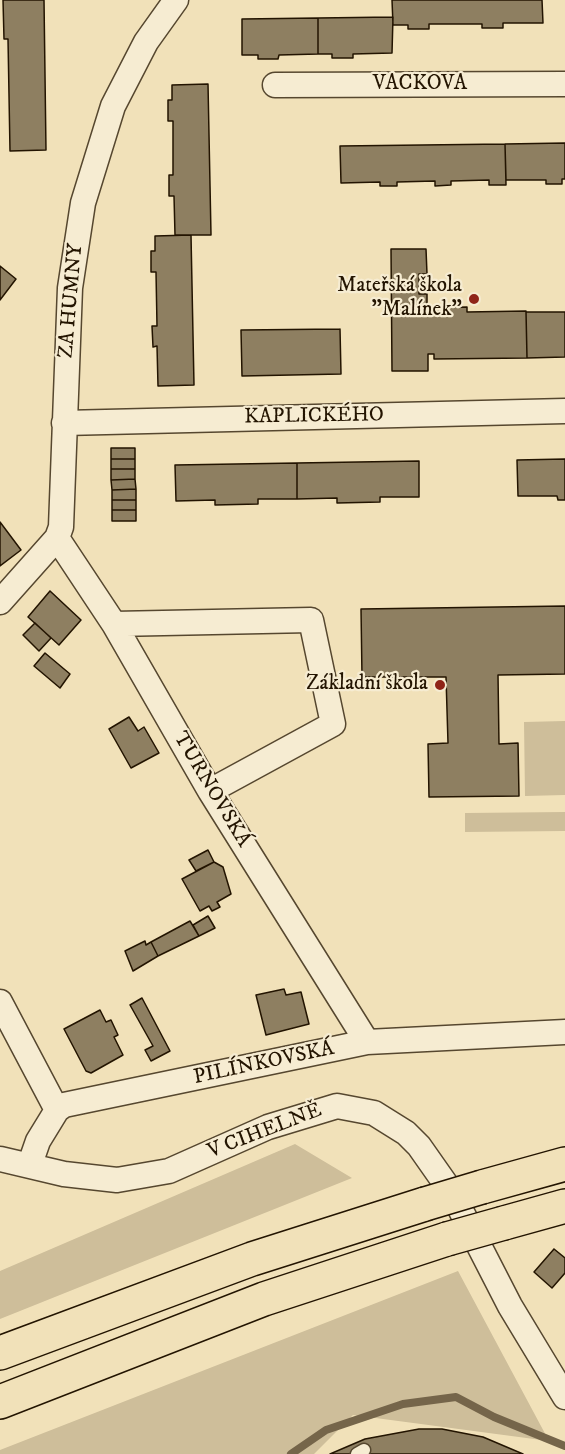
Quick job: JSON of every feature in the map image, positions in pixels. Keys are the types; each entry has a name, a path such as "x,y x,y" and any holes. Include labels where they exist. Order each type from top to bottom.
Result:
{"highway":[{"path":"0,1353 252,1258 425,1204 565,1164"},
{"path":"0,1402 264,1299 447,1239 565,1206"}],"street":[{"name":"ZA HUMNY","path":"57,538 62,527 70,288 83,203 113,106 146,42 176,0"},
{"name":"VACKOVA","path":"275,85 565,84"},
{"name":"KAPLICKÉHO","path":"64,423 565,411"},
{"path":"0,602 57,538"},
{"name":"TURNOVSKÁ","path":"57,538 114,624 210,791 367,1042"},
{"path":"114,624 311,620 333,724 210,791"},
{"path":"0,1002 57,1110 38,1141 30,1164 0,1159"},
{"name":"PILÍNKOVSKÁ","path":"57,1110 64,1105 367,1042 565,1032"},
{"name":"V CIHELNĚ","path":"30,1164 64,1174 117,1180 169,1171 268,1126 337,1106 374,1113 406,1133 420,1146 452,1193 510,1306 565,1397"}],"shaded area":[{"path":"565,721 565,795 525,796 524,722"},
{"path":"565,812 565,831 465,832 465,813"},
{"path":"295,1144 352,1178 0,1319 0,1271"},
{"path":"458,1271 549,1441 353,1415 314,1454 0,1454 0,1450"}],"building":[{"path":"3,0 44,0 46,150 10,151 8,39 4,39"},
{"path":"392,0 542,0 543,23 503,23 503,28 482,28 482,24 429,24 429,29 408,29 408,25 393,25"},
{"path":"393,17 392,53 353,54 353,58 332,58 332,54 318,54 318,18"},
{"path":"318,18 318,54 279,55 278,59 258,59 258,55 242,55 242,19"},
{"path":"208,84 211,235 175,235 174,196 169,196 169,175 173,175 173,121 168,121 168,100 172,100 172,85"},
{"path":"565,143 565,179 562,179 562,184 546,184 546,180 506,180 505,144"},
{"path":"505,144 506,185 489,185 489,180 451,181 451,185 435,186 435,181 397,182 397,186 380,186 380,182 341,183 340,146"},
{"path":"191,235 194,385 158,386 157,346 153,347 152,326 157,326 156,272 151,272 151,251 155,251 155,236"},
{"path":"391,249 426,249 427,274 419,274 419,294 427,294 427,308 467,307 467,312 526,311 527,358 434,359 434,354 428,354 428,371 392,371"},
{"path":"0,266 16,279 0,300"},
{"path":"526,312 565,312 565,357 527,358"},
{"path":"340,329 341,374 242,376 241,330"},
{"path":"111,448 135,448 135,459 111,459"},
{"path":"111,459 135,459 135,469 111,469"},
{"path":"565,459 565,500 558,500 557,496 518,496 517,460"},
{"path":"419,461 419,497 380,497 380,502 337,503 337,498 297,499 297,463"},
{"path":"297,463 297,499 258,499 258,504 215,505 215,500 176,501 175,465"},
{"path":"111,469 135,469 135,479 111,480"},
{"path":"135,479 136,489 112,490 111,480"},
{"path":"136,489 136,500 112,500 112,490"},
{"path":"112,500 136,500 136,510 112,510"},
{"path":"112,510 136,510 136,521 112,521"},
{"path":"0,522 21,550 0,566"},
{"path":"50,591 81,620 59,645 28,617"},
{"path":"565,606 565,674 498,675 499,744 518,743 519,796 429,797 428,744 448,743 446,677 362,677 361,609"},
{"path":"35,623 51,638 39,651 23,635"},
{"path":"45,653 70,674 60,688 34,666"},
{"path":"129,717 138,731 144,727 159,753 131,768 109,729"},
{"path":"208,850 214,862 196,871 189,860"},
{"path":"214,862 223,867 231,894 217,902 220,907 212,911 209,906 200,911 182,879"},
{"path":"208,916 215,928 199,936 193,925"},
{"path":"190,921 199,936 158,956 151,942"},
{"path":"145,941 146,945 151,942 158,956 133,971 125,951"},
{"path":"284,989 286,995 301,992 309,1024 266,1035 256,995"},
{"path":"142,998 170,1051 151,1061 145,1050 153,1046 130,1005"},
{"path":"100,1010 106,1022 111,1020 118,1035 114,1037 123,1055 91,1073 86,1071 64,1029"},
{"path":"554,1249 565,1258 565,1273 552,1288 534,1272"},
{"path":"419,1429 442,1429 483,1437 523,1454 330,1454 365,1439"}],"waterway":[{"path":"291,1454 326,1430 403,1404 456,1397 494,1417 565,1446"}],"place":[{"name":"Mateřská škola \"Malínek\"","path":"474,299"},
{"name":"Základní škola","path":"440,685"}]}
